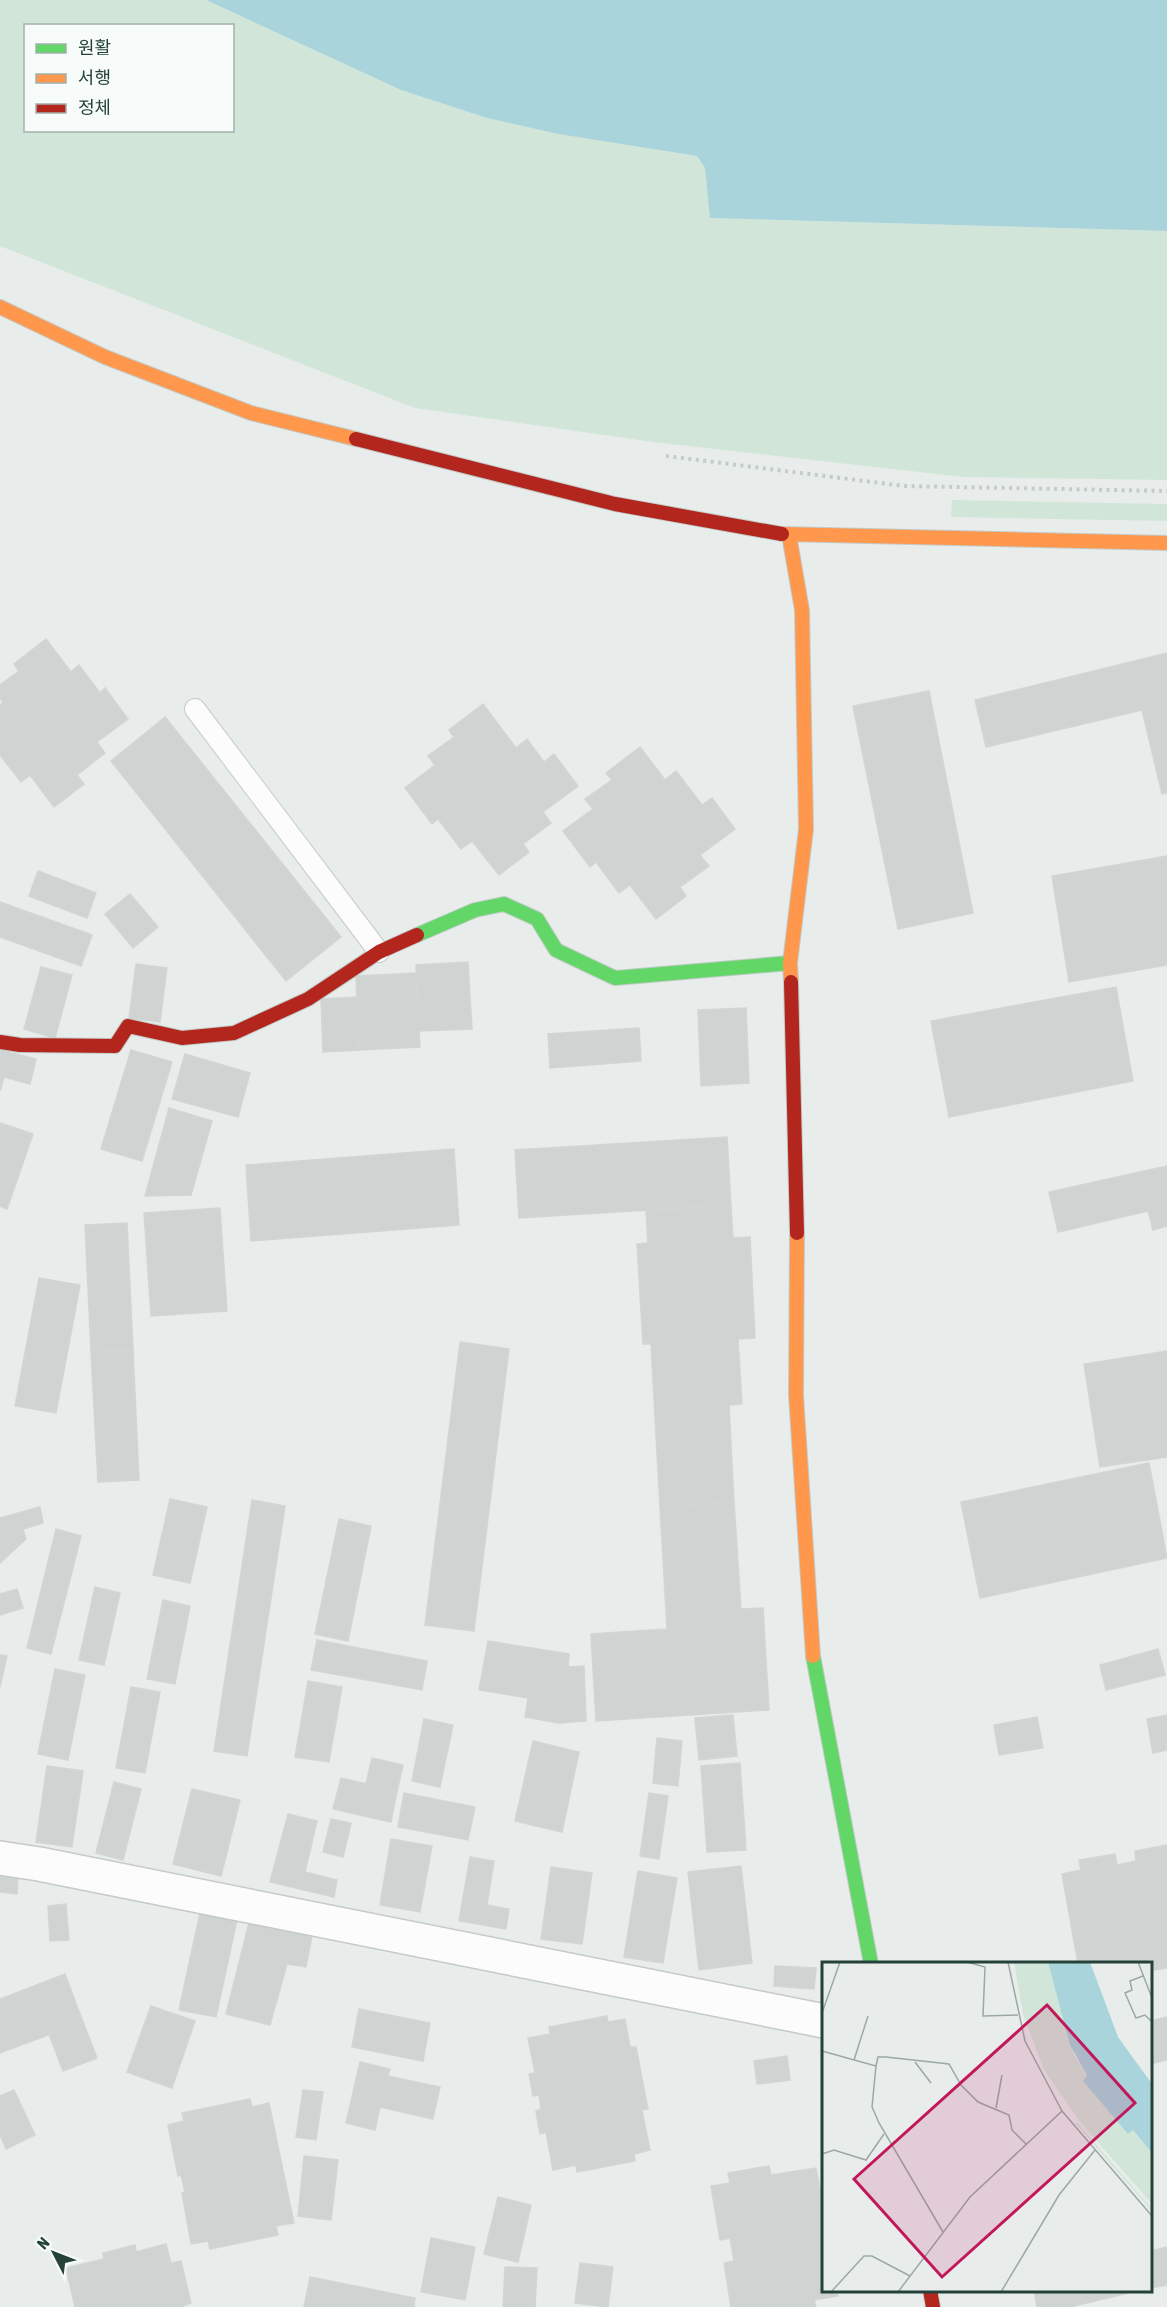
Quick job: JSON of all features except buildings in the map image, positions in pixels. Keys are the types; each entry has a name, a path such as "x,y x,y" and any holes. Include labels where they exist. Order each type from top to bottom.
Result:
{"main road":[{"path":"0,307 105,357 251,413 615,504 789,535 1167,543"},
{"path":"789,535 802,610 806,829 790,963 797,1200 796,1395 812,1648 871,1962"},
{"path":"0,1042 20,1046 115,1046 128,1026 182,1038 234,1033 308,999 379,952 475,910 504,904 537,919 556,950 615,978 790,963"},
{"path":"930,2292 933,2307"}],"street":[{"path":"0,1858 822,2020"}],"lane":[{"path":"195,709 379,952"}],"path":[{"path":"666,456 904,486 1167,491"}],"green space":[{"path":"0,0 206,0 401,90 487,118 558,134 697,156 705,168 711,218 1167,231 1167,480 963,477 653,442 415,408 0,246"},
{"path":"952,500 1167,504 1167,521 951,517"}],"water":[{"path":"206,0 1167,0 1167,231 710,218 705,168 697,156 558,134 487,118 401,90"}],"traffic: fast":[{"path":"417,935 475,910 504,904 537,919 556,950 615,978 790,963"},
{"path":"813,1656 871,1962"}],"traffic: slow":[{"path":"0,307 105,357 251,413 356,439"},
{"path":"782,534 1167,543"},
{"path":"789,535 802,610 806,829 790,963 791,982"},
{"path":"797,1233 796,1395 813,1656"}],"traffic: jam":[{"path":"356,439 615,504 782,534"},
{"path":"0,1042 20,1045 115,1046 128,1026 182,1038 234,1033 308,999 379,952 417,935"},
{"path":"791,982 797,1233"},
{"path":"930,2292 933,2307"}]}
